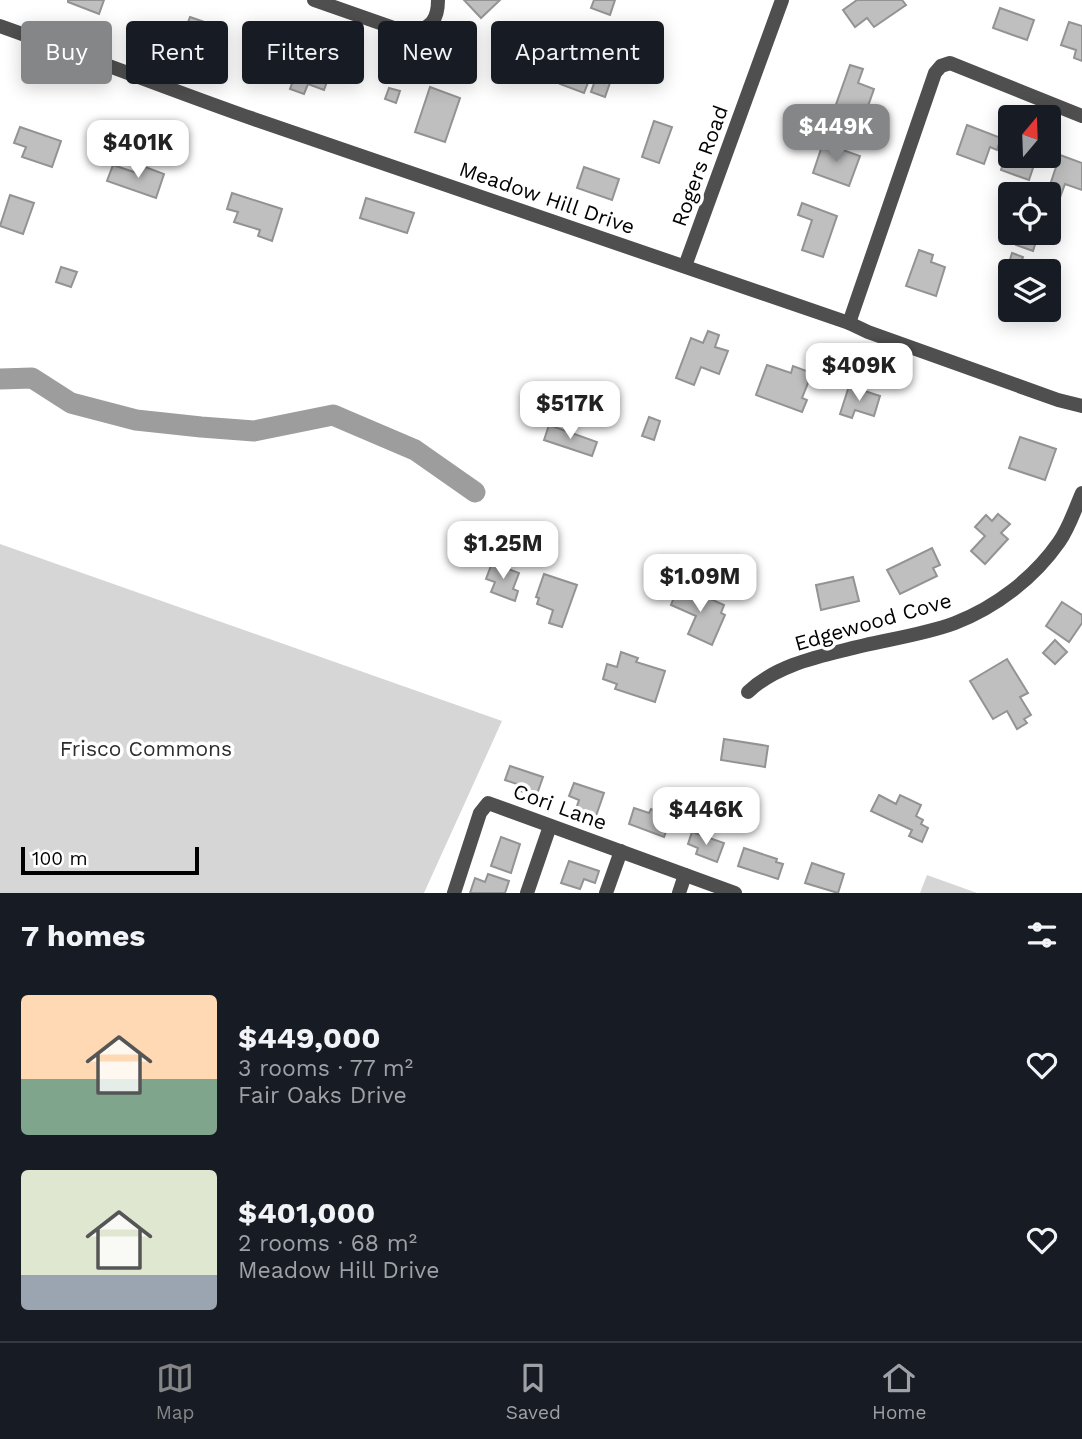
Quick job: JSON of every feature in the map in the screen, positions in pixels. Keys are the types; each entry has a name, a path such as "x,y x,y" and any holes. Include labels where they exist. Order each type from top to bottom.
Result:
{"street":[{"path":"314,0 414,35 432,25 438,9 438,0"},
{"name":"Rogers Road","path":"685,266 782,0"},
{"name":"Meadow Hill Drive","path":"0,26 255,120 685,266 849,323 1006,382 1082,406"},
{"path":"849,323 935,73 941,66 950,63 1082,116"},
{"name":"Edgewood Cove","path":"748,692 760,681 815,657 953,624 981,611 1004,596 1041,564 1061,540 1082,493"},
{"name":"Cori Lane","path":"453,893 480,813 488,803 736,893"},
{"path":"527,893 550,825"},
{"path":"606,893 621,851"},
{"path":"679,893 685,875"}],"green space":[{"name":"Frisco Commons","path":"0,544 502,721 424,893 0,893"},
{"path":"927,875 977,893 920,893"}],"building":[{"path":"68,0 104,0 99,14"},
{"path":"464,0 500,0 481,18"},
{"path":"594,0 615,0 610,15 591,8"},
{"path":"857,0 902,0 906,5 874,27 867,18 855,27 843,10"},
{"path":"1000,8 1034,20 1027,40 993,28"},
{"path":"1069,22 1082,26 1082,61 1074,58 1076,50 1061,45"},
{"path":"850,65 863,69 858,83 874,89 862,123 833,113"},
{"path":"292,84 308,84 304,94 290,89"},
{"path":"308,84 326,84 324,90"},
{"path":"560,84 588,84 584,93"},
{"path":"594,84 610,84 605,97 591,92"},
{"path":"430,87 460,98 445,142 415,132"},
{"path":"389,88 400,91 396,103 385,99"},
{"path":"654,121 672,127 659,163 642,157"},
{"path":"967,125 998,137 997,150 990,147 984,164 957,154"},
{"path":"20,127 61,141 52,167 22,157 26,147 14,143"},
{"path":"823,143 860,156 849,186 813,173"},
{"path":"1061,155 1082,163 1082,190 1065,184 1061,195 1061,182 1051,182 1056,168 1061,168"},
{"path":"113,165 137,173 140,165 164,174 156,198 107,181"},
{"path":"584,167 619,179 612,200 577,188"},
{"path":"1002,168 1033,168 1029,180"},
{"path":"232,193 282,209 272,241 258,236 260,230 234,222 238,212 227,209"},
{"path":"10,195 34,203 23,234 0,226"},
{"path":"366,198 414,213 407,233 360,218"},
{"path":"802,203 837,216 823,257 802,250 812,220 798,215"},
{"path":"1016,245 1035,245 1033,251"},
{"path":"919,250 933,255 931,262 945,267 936,296 906,286"},
{"path":"1012,253 1023,257 1022,259 1010,259"},
{"path":"61,267 77,272 71,287 56,282"},
{"path":"708,331 719,335 715,347 728,351 719,374 701,367 694,385 676,378 691,338 703,343"},
{"path":"767,365 791,373 793,366 812,373 802,398 807,400 802,412 756,395"},
{"path":"849,386 880,396 874,416 855,410 852,418 840,414"},
{"path":"649,417 660,421 654,440 642,436"},
{"path":"549,425 597,442 592,456 544,440"},
{"path":"1020,437 1056,449 1045,480 1009,468"},
{"path":"998,514 1010,524 1001,533 1008,539 985,564 971,551 985,536 975,527 986,515 992,521"},
{"path":"932,548 940,565 933,568 937,576 900,594 887,570"},
{"path":"492,563 519,573 513,589 518,591 515,601 491,592 495,582 486,579"},
{"path":"544,574 577,585 562,627 549,623 553,610 537,604 539,598 536,597"},
{"path":"853,577 859,601 821,610 816,585"},
{"path":"679,585 724,605 721,613 725,615 712,645 688,634 696,616 671,605"},
{"path":"1062,602 1082,615 1082,623 1069,642 1046,626"},
{"path":"1055,640 1067,652 1055,664 1043,653"},
{"path":"621,652 638,658 636,662 665,671 655,702 615,689 617,684 603,679 607,664 617,667"},
{"path":"1007,659 1028,693 1020,697 1031,715 1024,719 1027,723 1017,729 1007,711 993,719 970,681"},
{"path":"724,739 768,746 765,767 721,760"},
{"path":"510,766 543,777 536,797 515,789 517,784 505,780"},
{"path":"574,783 604,793 596,816 576,809 579,800 569,796"},
{"path":"879,795 896,804 900,795 921,805 916,816 923,820 921,824 928,828 922,842 909,836 912,830 871,811"},
{"path":"634,808 649,813 651,809 659,812 657,816 670,821 664,837 629,824"},
{"path":"692,832 724,843 717,862 696,854 698,848 688,844"},
{"path":"501,837 520,844 511,873 491,866"},
{"path":"744,848 777,859 776,862 783,864 778,879 738,866"},
{"path":"569,861 599,871 595,883 584,879 580,889 561,883"},
{"path":"812,863 844,874 838,893 805,883"},
{"path":"488,874 509,881 505,893 470,893 475,878 485,882"}],"waterway":[{"path":"0,379 32,378 71,403 136,420 254,431 333,415 415,450 475,492"}]}
